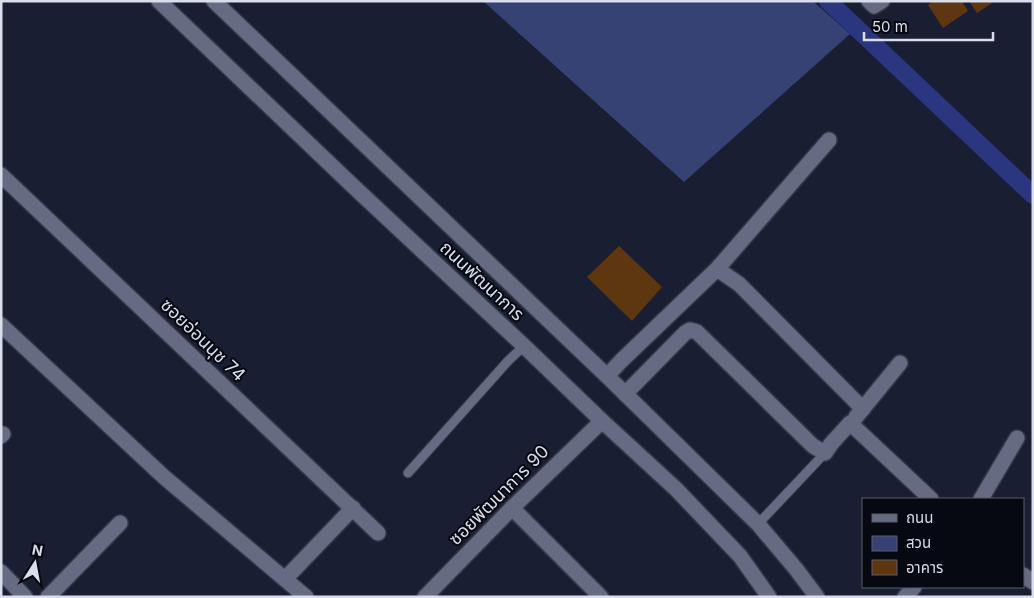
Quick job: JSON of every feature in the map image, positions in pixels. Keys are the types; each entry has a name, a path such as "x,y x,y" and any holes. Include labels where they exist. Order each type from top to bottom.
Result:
{"street":[{"name":"ถนนพัฒนาการ","path":"159,1 676,490 740,556 769,597"},
{"name":"ถนนพัฒนาการ","path":"214,1 607,376 758,524 817,597"},
{"path":"869,1 874,6 882,1"},
{"path":"607,376 717,269 828,140"},
{"name":"ซอยอ่อนนุช 74","path":"1,174 378,533"},
{"path":"717,269 739,284 862,409"},
{"path":"1,326 164,477 306,597"},
{"path":"625,394 685,333 690,330 697,332 813,446 825,453 900,363"},
{"name":"ซอยพัฒนาการ 90","path":"425,597 512,508 602,421"},
{"path":"850,423 930,498"},
{"path":"982,498 1017,438"},
{"path":"285,579 353,508"},
{"path":"512,508 601,597"},
{"path":"48,597 120,523"},
{"path":"1,572 25,597"}],"lane":[{"path":"408,473 508,361 524,346"},
{"path":"758,524 825,453"}],"green space":[{"path":"483,1 813,1 850,34 684,182"}],"building":[{"path":"933,1 962,1 968,11 943,28 928,5"},
{"path":"969,1 995,1 977,13"},
{"path":"619,246 662,287 632,321 587,277"}],"waterway":[{"path":"828,1 1033,195"}]}
